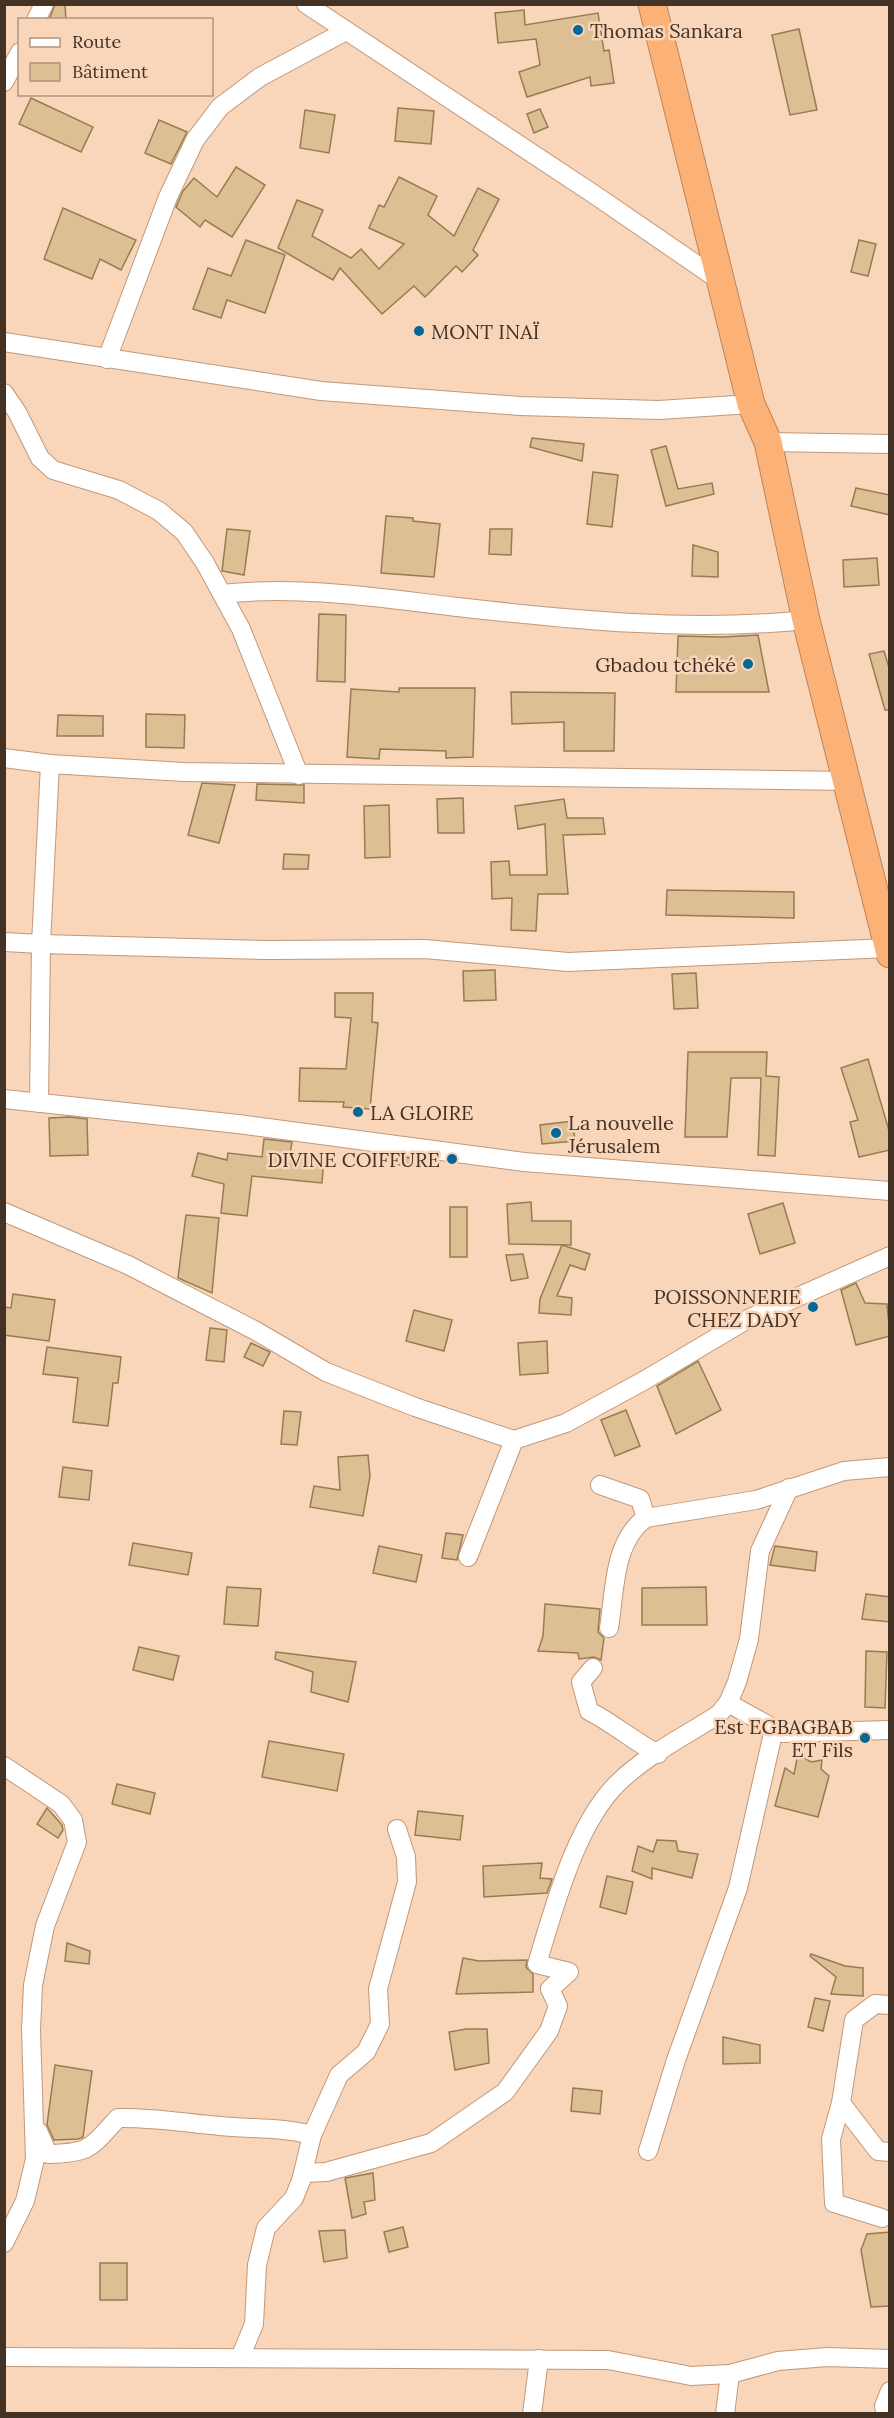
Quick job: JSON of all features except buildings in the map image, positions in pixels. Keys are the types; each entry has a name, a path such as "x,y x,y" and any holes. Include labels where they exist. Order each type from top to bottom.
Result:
{"highway":[{"path":"652,4 751,404 768,442 806,620 889,951"}],"street":[{"path":"37,18 44,4"},
{"path":"306,4 719,280"},
{"path":"107,359 168,197 195,140 220,107 260,77 346,31"},
{"path":"4,82 18,56"},
{"path":"4,342 321,392 508,405 659,410 751,404"},
{"path":"4,393 17,412 40,458 53,470 119,490 159,511 184,532 241,629 299,775"},
{"path":"768,442 890,444"},
{"path":"222,594 281,590 571,619 671,625 752,625 806,620"},
{"path":"4,758 50,764 184,772 848,781"},
{"path":"39,1103 41,944 50,764"},
{"path":"4,942 267,950 424,949 568,962 889,951"},
{"path":"4,1099 238,1124 524,1162 890,1191"},
{"path":"4,1212 128,1265 256,1331 326,1372 415,1407 514,1440 566,1422 645,1380 747,1319 890,1256"},
{"path":"468,1557 514,1440"},
{"path":"609,1628 619,1560 632,1528 645,1518 756,1500 844,1472 890,1467"},
{"path":"600,1485 640,1498 645,1518"},
{"path":"240,2358 254,2324 257,2265 266,2228 294,2198 304,2172 326,2172 431,2143 505,2092 549,2031 558,2006 550,1989 569,1972 537,1964 560,1889 596,1809 620,1780 719,1714 728,1703 749,1639 760,1551 789,1488"},
{"path":"593,1668 581,1682 588,1711 609,1721 629,1738 658,1754"},
{"path":"728,1703 774,1730 794,1735 890,1730"},
{"path":"648,2151 676,2060 738,1888 774,1730"},
{"path":"4,1766 61,1804 73,1820 77,1842 45,1926 33,1985 35,2159 25,2201 4,2243"},
{"path":"301,2181 312,2135 339,2075 366,2052 380,2024 378,1989 407,1881 406,1857 397,1829"},
{"path":"882,2218 834,2203 831,2139 841,2103 854,2020 875,2004 890,2005"},
{"path":"841,2103 878,2151 890,2152"},
{"path":"33,2121 48,2154 71,2153 95,2145 118,2118 153,2118 217,2126 286,2128 312,2135"},
{"path":"4,2357 608,2360 691,2376 730,2374 778,2361 798,2359 827,2357 890,2359"},
{"path":"532,2414 539,2359"},
{"path":"725,2414 730,2374"},
{"path":"886,2414 884,2406 890,2391"}],"place":[{"name":"Thomas Sankara","path":"578,30"},
{"name":"MONT INAÏ","path":"419,331"},
{"name":"Gbadou tchéké","path":"748,664"},
{"name":"LA GLOIRE","path":"358,1112"},
{"name":"La nouvelle Jérusalem","path":"556,1133"},
{"name":"DIVINE COIFFURE","path":"452,1159"},
{"name":"POISSONNERIE CHEZ DADY","path":"813,1307"},
{"name":"Est EGBAGBAB ET Fils","path":"865,1738"}]}
